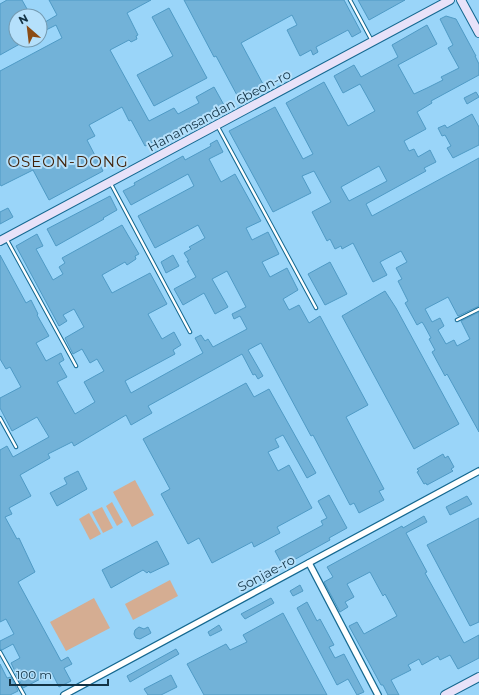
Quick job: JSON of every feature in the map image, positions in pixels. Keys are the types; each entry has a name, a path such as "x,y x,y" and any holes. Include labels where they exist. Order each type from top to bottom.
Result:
{"street":[{"name":"Hanamsandan 6beon-ro","path":"3,239 450,0"},
{"path":"461,0 479,33"},
{"name":"Sonjae-ro","path":"64,695 479,471"},
{"path":"309,563 378,695"},
{"path":"445,695 479,676"}],"lane":[{"path":"350,0 372,42"},
{"path":"217,125 316,308"},
{"path":"110,182 190,332"},
{"path":"3,239 76,366"},
{"path":"458,320 479,309"},
{"path":"0,418 16,447"},
{"path":"0,652 24,695"}],"shaded area":[{"path":"135,480 154,515 132,527 113,492"},
{"path":"112,502 123,522 117,526 106,506"},
{"path":"102,507 113,528 103,533 92,512"},
{"path":"89,513 101,534 90,540 79,519"},
{"path":"170,580 178,596 133,620 125,604"},
{"path":"94,598 110,628 66,651 50,622"}],"building":[{"path":"7,0 22,0 26,8 8,8 8,48 13,48 0,55 0,4"},
{"path":"49,0 151,0 127,13 138,35 136,36 137,39 131,42 129,40 110,50 149,121 174,108 178,114 199,103 196,97 214,87 224,105 145,146 122,107 89,125 95,136 87,140 103,171 49,200 33,170 1,186 0,71 43,48 48,48 48,45 62,38 56,25 48,29 48,20 57,15"},
{"path":"184,0 344,0 361,32 352,37 348,30 316,47 318,52 313,55 311,50 300,56 287,30 297,25 292,15 241,43 263,84 238,97 216,56 214,57"},
{"path":"358,0 405,0 369,20"},
{"path":"169,8 207,78 154,106 137,75 173,56 152,17"},
{"path":"446,16 456,19 476,56 479,64 479,75 431,101 432,103 417,112 426,129 404,141 409,151 414,149 418,157 430,150 436,162 424,168 426,171 366,204 372,216 479,158 479,306 458,316 448,297 425,309 432,322 440,318 444,326 438,330 446,344 454,340 457,346 470,339 461,321 479,312 479,432 447,374 445,376 432,352 435,350 424,325 422,322 417,325 405,303 408,301 398,281 402,279 396,268 407,262 401,251 380,262 387,275 373,282 353,243 342,249 341,246 335,249 330,239 327,241 312,212 331,202 314,171 302,176 311,193 273,212 229,131 275,107 303,159 313,154 286,103 324,82 348,126 375,111 360,84 343,93 334,76 354,65 361,77 398,57 392,45 427,25 437,44 398,65 414,94 443,80 441,77 459,68 448,48 453,45 440,19","holes":["379,166 387,181 349,201 341,187"]},
{"path":"476,92 479,97 467,104 464,98"},
{"path":"472,114 479,127 479,145 453,158 447,148 451,146 445,135 442,136 438,128 445,125 447,128"},
{"path":"217,140 223,152 209,159 221,182 235,174 261,221 246,228 252,240 268,232 279,254 262,262 270,277 287,268 298,290 283,299 289,310 299,305 309,323 320,316 368,405 346,417 384,489 379,491 384,500 359,513 354,503 350,505 313,435 311,436 261,343 248,350 263,376 258,379 255,374 253,375 242,354 148,406 152,413 131,425 126,415 74,446 72,442 48,454 50,458 20,475 31,496 9,508 12,514 5,517 17,539 19,538 35,572 18,582 61,661 68,657 72,664 64,668 71,681 59,687 52,673 23,688 11,663 20,658 13,644 2,650 0,649 0,641 14,634 6,619 0,622 0,450 7,446 13,457 49,437 37,417 12,431 0,408 0,398 21,387 10,367 6,369 0,359 0,255 26,303 31,300 38,314 37,315 49,336 36,343 46,361 61,353 64,360 59,363 67,377 57,382 75,414 95,402 84,382 104,371 97,359 90,363 82,349 73,354 65,338 84,327 74,309 63,315 67,321 59,326 16,246 37,234 43,246 36,249 53,280 63,274 59,267 65,263 62,258 122,225 139,254 135,256 136,259 127,265 125,262 102,275 112,293 150,273 167,304 148,314 162,339 174,332 181,345 173,350 175,354 125,381 131,393 203,353 195,338 201,335 205,341 208,339 213,347 247,329 240,316 234,319 232,314 246,307 227,271 212,279 228,307 215,314 204,293 183,305 174,289 196,277 184,253 191,249 189,247 205,238 198,225 155,248 138,216 194,186 188,174 131,205 123,191 135,185 134,183 183,156 185,160 211,146 210,144"},
{"path":"110,196 117,210 56,246 47,229"},
{"path":"8,208 13,217 0,224 0,212"},
{"path":"173,255 179,266 166,273 161,262"},
{"path":"330,262 347,294 325,305 308,274"},
{"path":"385,291 396,308 459,424 414,449 342,316"},
{"path":"246,383 254,397 269,389 316,473 307,478 283,435 275,439 279,447 268,452 278,471 289,465 312,508 277,527 280,533 254,547 252,542 212,563 199,538 188,544 161,494 170,489 143,439"},
{"path":"443,454 445,458 448,456 454,467 451,469 453,471 427,485 426,483 424,484 417,472 419,471 417,469"},
{"path":"78,471 87,489 57,506 50,493 67,484 64,478"},
{"path":"329,495 347,528 329,538 330,540 283,566 275,551 323,525 321,521 327,518 318,501"},
{"path":"467,496 472,504 450,515 446,507"},
{"path":"424,516 427,522 406,533 427,572 425,573 464,643 479,635 479,658 458,669 450,655 440,660 438,656 422,665 419,659 408,665 411,670 391,680 399,695 388,695 349,626 357,622 364,634 397,616 385,594 383,596 370,572 347,584 354,597 345,602 348,607 340,612 324,582 333,577 327,567 402,526 403,528"},
{"path":"479,518 479,622 470,626 427,545"},
{"path":"157,541 169,564 150,573 149,571 147,573 143,570 111,588 102,570"},
{"path":"300,585 303,591 293,596 290,591"},
{"path":"271,598 274,603 245,619 241,614"},
{"path":"307,602 317,621 320,619 334,645 329,647 335,658 344,654 364,692 357,695 348,679 337,685 297,608"},
{"path":"283,613 327,695 204,695 187,664 226,644 230,650 247,642 243,635"},
{"path":"219,625 222,630 210,636 208,632"},
{"path":"139,627 144,629 148,627 151,633 140,639 136,638 134,634 135,630"},
{"path":"176,649 179,654 130,682 127,676"},
{"path":"0,664 7,678 11,677 18,691 10,695 0,695"},
{"path":"171,675 177,687 161,695 148,695 144,689"}],"district":[{"name":"OSEON-DONG","path":"68,161"}]}
